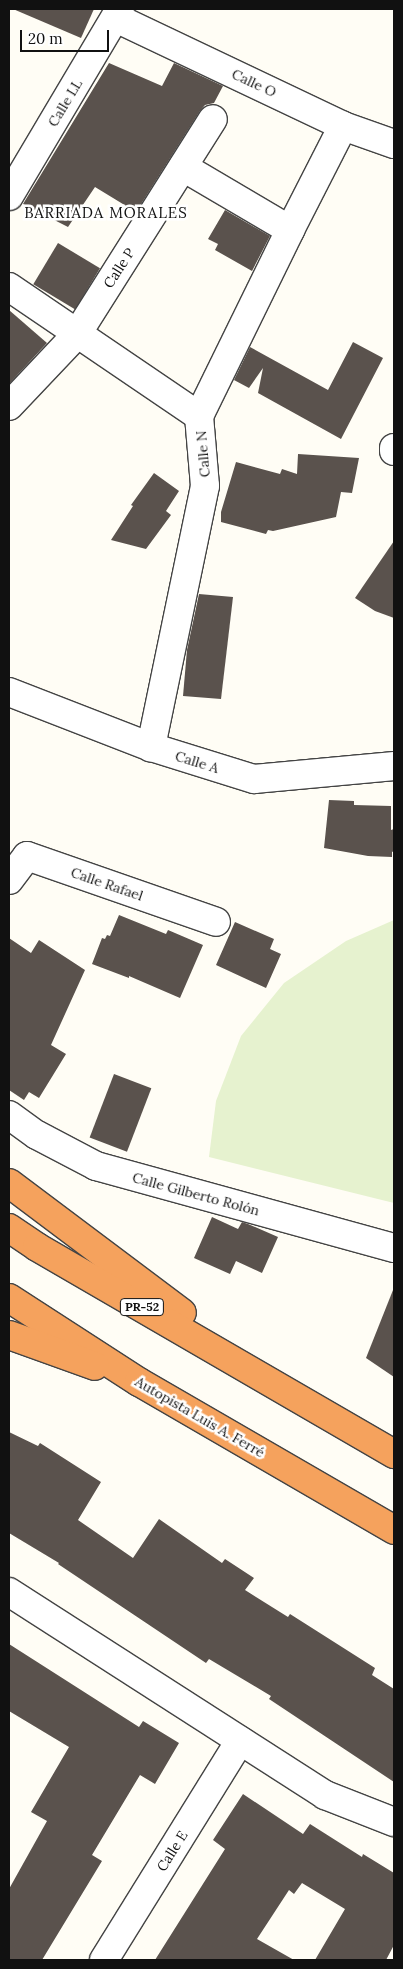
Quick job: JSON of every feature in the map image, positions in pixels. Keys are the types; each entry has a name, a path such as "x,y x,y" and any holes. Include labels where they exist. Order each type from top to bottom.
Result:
{"highway":[{"path":"9,1183 277,1384"},
{"name":"PR-52","path":"9,1228 394,1454"},
{"name":"Autopista Luis A. Ferré","path":"9,1298 139,1382 394,1530"},
{"path":"9,1335 139,1382"}],"street":[{"name":"Calle O","path":"118,13 343,126 394,144"},
{"name":"Calle LL","path":"9,196 118,13"},
{"name":"Calle P","path":"9,406 77,334 214,119"},
{"path":"199,416 343,126"},
{"path":"184,167 290,230"},
{"name":"Calle N","path":"9,287 199,416 206,486 151,747"},
{"name":"Calle A","path":"9,692 151,747 254,780 394,766"},
{"name":"Calle Rafael","path":"9,880 27,856 216,922"},
{"name":"Calle Gilberto Rolón","path":"9,1115 37,1135 96,1166 394,1248"},
{"path":"9,1592 325,1795 394,1822"},
{"name":"Calle E","path":"104,1960 240,1741"}],"green space":[{"path":"394,920 394,1203 209,1157 216,1101 241,1036 284,983 346,941"}],"building":[{"path":"13,9 94,9 81,38"},
{"path":"109,63 162,86 174,63 223,86 214,103 205,105 200,111 136,212 95,187 68,227 23,204"},
{"path":"225,210 270,236 252,271 215,250 218,244 208,239"},
{"path":"58,243 100,268 75,309 33,284"},
{"path":"9,310 47,343 9,384"},
{"path":"353,342 383,358 341,439 258,393 263,368 249,388 234,380 250,347 328,390"},
{"path":"298,454 359,458 352,493 341,492 336,517 273,531 268,530 266,534 221,522 221,512 236,462 280,474 282,469 297,474"},
{"path":"154,473 179,491 166,511 171,515 146,549 111,540 133,506 131,505"},
{"path":"394,541 394,618 375,611 355,598"},
{"path":"199,594 233,597 221,699 183,696 187,650"},
{"path":"329,800 354,801 354,805 391,806 391,830 394,829 394,851 392,852 392,857 368,856 324,848"},
{"path":"119,915 166,934 168,930 203,945 180,998 129,976 129,978 92,964 102,938 105,939 107,935 110,936"},
{"path":"235,922 274,939 270,949 281,954 266,988 216,965"},
{"path":"9,938 31,953 39,940 85,970 51,1045 66,1054 39,1098 29,1092 24,1100 9,1090"},
{"path":"114,1074 151,1088 127,1152 90,1137"},
{"path":"212,1217 238,1229 242,1222 278,1237 262,1273 236,1261 230,1274 194,1258"},
{"path":"394,1290 394,1377 366,1358"},
{"path":"9,1432 38,1446 40,1443 101,1482 78,1520 133,1558 159,1519 222,1563 225,1559 254,1578 245,1590 288,1617 290,1614 375,1668 372,1675 394,1689 394,1782 269,1699 271,1696 209,1659 206,1663 59,1563 9,1533"},
{"path":"9,1644 139,1727 143,1721 179,1743 155,1784 140,1775 92,1855 102,1861 42,1960 9,1960 9,1889 47,1821 31,1812 69,1747 9,1711"},
{"path":"243,1794 303,1834 310,1824 362,1857 363,1854 394,1873 394,1945 386,1960 315,1960 345,1909 302,1883 294,1894 289,1890 257,1939 294,1960 155,1960 225,1849 213,1840"}],"district":[{"name":"BARRIADA MORALES","path":"106,213"}]}
